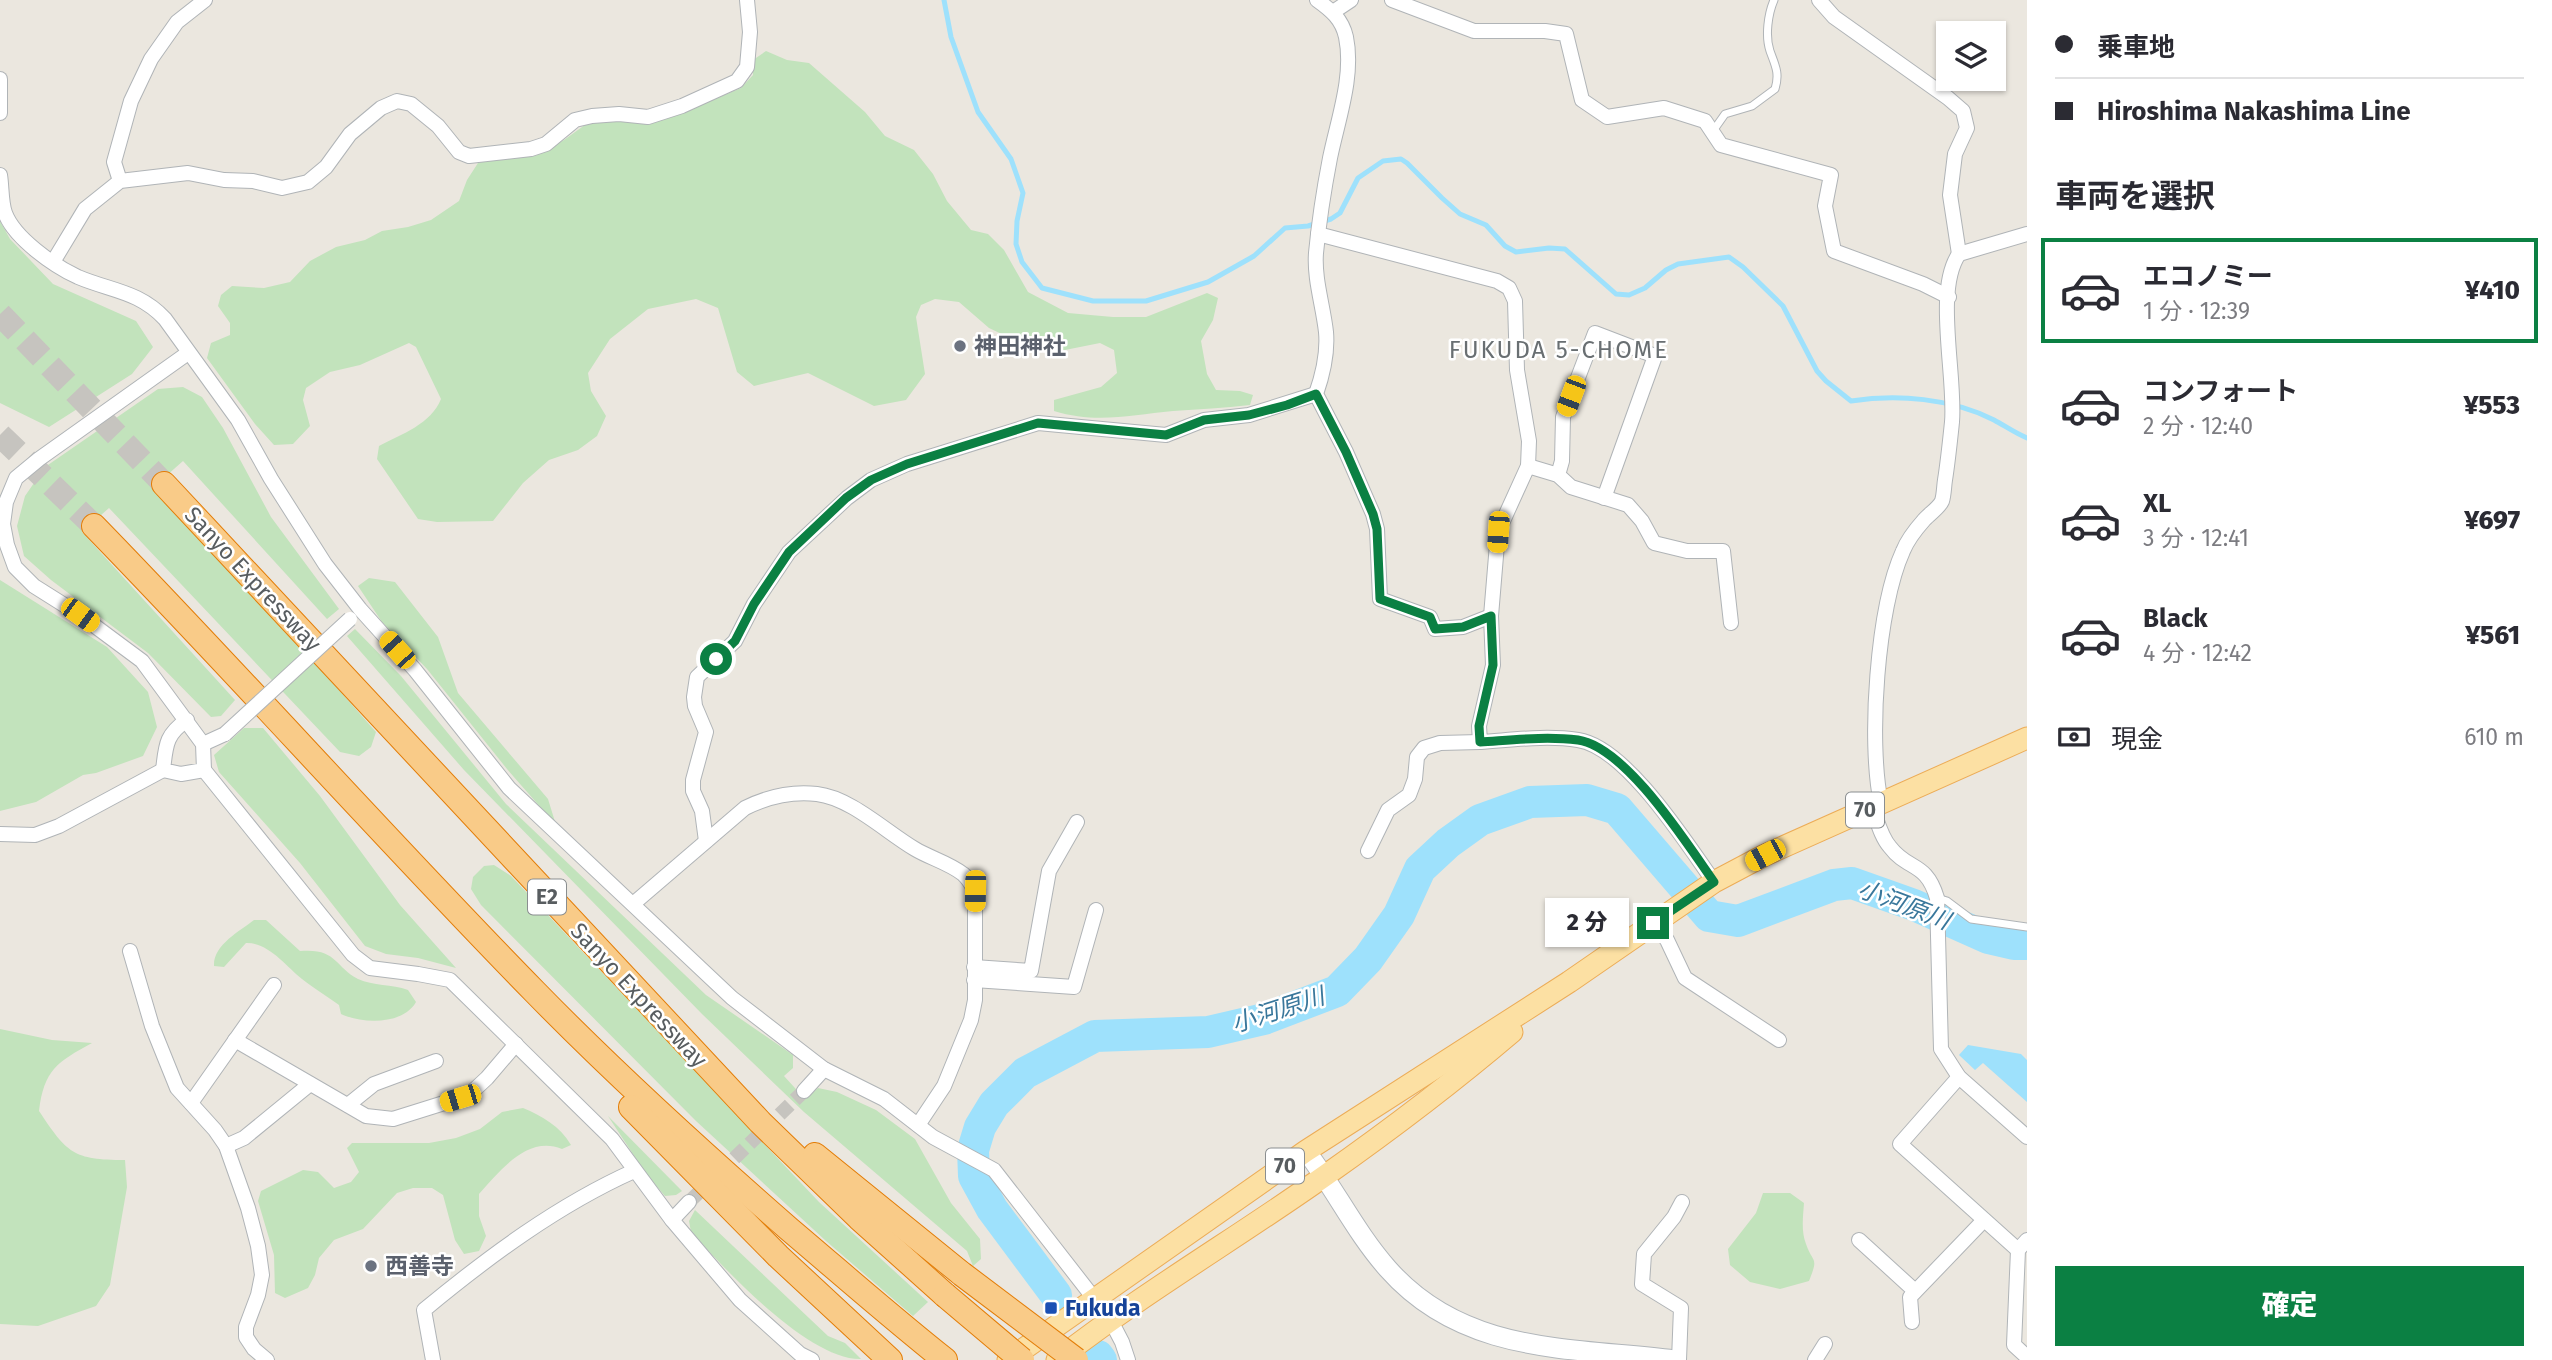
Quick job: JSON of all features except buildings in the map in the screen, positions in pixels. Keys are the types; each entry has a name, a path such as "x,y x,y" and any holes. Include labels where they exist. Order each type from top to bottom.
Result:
{"highway":[{"name":"Sanyo Expressway","path":"164,484 760,1122 859,1218 1022,1360"},
{"path":"94,526 240,677 454,908 621,1077 713,1163 945,1360"},
{"path":"454,908 531,1005 769,1246 884,1355"},
{"path":"658,1014 822,1161 962,1274 1076,1360"}],"main road":[{"name":"70","path":"1008,1360 1306,1151 1569,982 1710,885 1765,855 2027,738"},
{"name":"70","path":"1057,1360 1110,1319 1325,1176 1453,1083 1569,982"}],"street":[{"path":"120,181 114,162 131,101 151,59 177,22 205,0"},
{"path":"53,262 85,209 120,181 188,173 224,180 253,181 282,188 308,182 326,167 350,134 381,108 397,101 411,104 438,125 459,152 469,156 531,149 546,144 575,120 592,116 619,114 648,117 682,106 737,81 747,67 750,32 747,0"},
{"path":"1317,0 1341,21 1348,53 1345,93 1318,234 1318,285 1326,334 1325,367 1316,394 1346,452 1373,514 1377,529 1380,599 1430,617 1435,629 1463,627 1491,616"},
{"path":"1333,12 1351,0"},
{"path":"1392,0 1474,31 1545,31 1566,34 1582,100 1607,117 1664,108 1705,121 1721,145 1831,175 1825,206 1834,251 1923,284 1949,297"},
{"path":"1819,0 1834,17 1963,111 1967,128 1955,154 1950,195 1959,254"},
{"path":"0,79 0,113"},
{"path":"0,175 5,213 20,237 53,262 78,276 128,293 152,305 238,420 271,480 355,614 415,670 509,788 732,998 824,1069 884,1099 933,1137 994,1170 1110,1319 1128,1360"},
{"path":"1318,234 1497,281 1508,288 1515,302 1517,370 1529,441 1528,466 1498,532 1491,616 1493,665 1479,726 1480,742"},
{"path":"2027,234 1959,254 1953,263 1946,324 1952,370 1952,418 1942,502 1904,548 1893,576 1878,672 1876,782 1877,805 1888,846 1919,868 1932,882 1937,901 1941,1049 1959,1077 2027,1137"},
{"path":"1558,475 1562,461 1563,417 1595,333 1655,356 1604,498"},
{"path":"188,353 16,478 6,502 3,524 15,567 34,586 80,615 142,661 203,744 204,770 353,955 370,968 450,980 612,1139 672,1220 740,1300 800,1354 812,1360"},
{"path":"706,841 702,811 692,791 706,732 695,706 697,677 735,641 754,604 789,552 846,498 871,480 907,464 1038,423 1166,435 1204,420 1249,415 1316,394"},
{"path":"1528,466 1558,475 1571,487 1628,505 1643,521 1654,543 1687,551 1723,551 1731,623"},
{"path":"203,744 225,734 355,614"},
{"path":"163,770 166,745 173,729 187,720"},
{"path":"1368,851 1388,810 1409,795 1415,779 1417,757 1424,748 1440,743 1579,740 1599,748 1631,776 1667,815 1710,885"},
{"path":"0,834 34,835 59,827 163,770 181,774 204,770"},
{"path":"633,904 745,808 766,798 790,793 819,794 839,800 917,850 960,872 970,880 975,891 975,1000 971,1020 944,1086 918,1125"},
{"path":"974,974 1031,971 1049,871 1077,822"},
{"path":"974,974 1074,987 1096,910"},
{"path":"1660,918 1685,978 1779,1040"},
{"path":"130,951 152,1026 177,1088 226,1146 248,1208 262,1275 246,1327 246,1337 254,1349 267,1360"},
{"path":"191,1103 274,985"},
{"path":"235,1040 366,1116 393,1119 460,1098 473,1091 516,1044"},
{"path":"348,1105 374,1084 436,1061"},
{"path":"804,1091 824,1069"},
{"path":"1959,1077 1900,1144 1984,1220 2023,1245 2014,1345 2027,1357"},
{"path":"226,1146 244,1138 310,1084"},
{"path":"1306,1151 1325,1176 1356,1228 1388,1270 1420,1299 1454,1321 1489,1335 1527,1345 1594,1356 1676,1360 1681,1308 1642,1284 1641,1276 1644,1254 1674,1217 1682,1202"},
{"path":"433,1360 424,1310 467,1274 522,1236 614,1180 634,1171"},
{"path":"672,1220 689,1202"},
{"path":"1912,1322 1910,1297 1984,1220"},
{"path":"1859,1240 1915,1291"},
{"path":"1815,1360 1825,1344"}],"lane":[{"path":"1712,131 1725,114 1752,106 1775,89 1777,69 1769,48 1768,36 1770,9 1774,0"},
{"path":"1937,901 1947,901 1972,919 2027,927"}],"green space":[{"path":"766,51 787,60 809,63 865,112 885,136 914,150 933,174 947,201 971,230 988,234 1004,250 1028,292 1068,313 1113,317 1146,317 1207,293 1218,298 1213,320 1201,341 1207,374 1216,390 1240,391 1253,395 1250,405 1099,418 1054,411 1054,400 1101,387 1117,373 1114,350 1100,343 1060,351 1029,347 989,328 959,302 935,299 921,305 916,317 925,374 906,400 874,406 808,373 754,386 737,372 718,308 696,299 648,309 610,339 588,373 591,391 606,416 597,436 578,450 549,460 523,483 493,521 437,522 418,519 377,459 379,446 423,422 441,399 416,347 409,343 360,365 330,372 306,388 303,400 310,426 293,444 274,445 255,424 207,358 211,343 230,335 230,323 218,306 221,295 232,286 264,288 290,282 310,261 336,247 365,240 382,231 431,220 459,201 467,180 478,163 506,155 535,156 589,122 684,112 741,88 753,75 753,60"},
{"path":"0,221 10,239 53,284 136,321 153,347 132,374 49,427 0,403"},
{"path":"183,387 202,397 223,428 271,517 339,609 327,619 183,461 157,484 376,732 371,747 359,756 340,752 109,508 82,532 235,700 221,716 211,717 148,653 51,580 24,556 17,526 25,496 45,467 158,389"},
{"path":"369,578 395,582 438,637 458,693 548,799 556,825 427,669 382,622 358,586"},
{"path":"0,580 107,647 148,692 157,727 143,756 83,775 36,802 0,811"},
{"path":"355,629 401,676 506,804 706,995 793,1055 793,1068 784,1076 805,1099 818,1088 837,1092 876,1110 915,1139 951,1203 980,1239 981,1259 973,1266 967,1251 804,1112 702,1014 464,770 347,636"},
{"path":"244,728 263,728 320,796 400,905 456,968 418,958 386,954 365,946 300,863 219,772 214,755"},
{"path":"494,865 511,876 819,1202 928,1302 913,1316 826,1241 696,1121 481,905 471,889 473,877 484,866"},
{"path":"254,920 266,920 300,951 328,955 358,979 408,990 416,1002 410,1010 392,1019 360,1020 341,1014 339,1005 302,979 276,956 254,944 246,943 224,967 214,966 218,951 223,945"},
{"path":"0,1029 52,1040 92,1043 54,1069 44,1086 39,1111 57,1136 73,1151 82,1156 125,1160 127,1187 110,1285 96,1306 38,1326 0,1324"},
{"path":"523,1108 550,1122 562,1132 571,1145 562,1149 549,1146 526,1151 505,1166 479,1194 479,1216 486,1236 479,1251 464,1254 455,1240 443,1195 432,1188 413,1188 397,1193 363,1229 334,1240 319,1258 308,1288 285,1298 275,1293 274,1255 258,1201 261,1191 303,1170 318,1172 334,1188 351,1182 359,1172 347,1148 352,1143 429,1143 456,1138 480,1129 502,1112"},
{"path":"608,1116 682,1191 676,1195 665,1196 646,1174"},
{"path":"1763,1193 1790,1193 1804,1203 1803,1234 1814,1261 1809,1281 1780,1289 1750,1282 1730,1265 1728,1249 1756,1213"},
{"path":"695,1210 828,1336 845,1343 861,1359 840,1355 817,1345 768,1309 691,1232 689,1221"}],"water":[{"path":"1968,1045 2021,1054 2027,1060 2027,1102 1983,1063 1975,1070 1959,1055"}],"waterway":[{"path":"944,0 951,37 978,112 1011,159 1023,193 1017,221 1016,244 1022,262 1042,288 1093,301 1146,301 1208,282 1254,256 1285,228 1308,226 1331,219 1340,213 1358,178 1383,161 1401,159 1460,214 1486,225 1505,246 1516,252 1565,249 1616,294 1629,295 1645,288 1666,270 1678,264 1729,257 1783,306 1817,371 1851,401 1905,398 1942,402 1994,420 2027,438"},
{"name":"小河原川","path":"1056,1295 992,1209 974,1176 973,1150 980,1127 994,1104 1025,1073 1095,1036 1208,1032 1264,1019 1337,991 1368,959 1399,915 1420,869 1448,843 1480,820 1530,802 1587,800 1617,809 1709,916 1738,921 1834,885 1852,883 1914,905 1988,938 2027,944"},
{"name":"小河原川","path":"1098,1356 1101,1360"}],"tunnel":[{"path":"0,314 164,484"},
{"path":"0,435 94,526"},
{"path":"689,1202 804,1091"}],"place":[{"name":"神田神社","path":"960,346"},
{"name":"西善寺","path":"371,1266"},
{"name":"Fukuda","path":"1051,1308"}],"district":[{"name":"FUKUDA 5-CHOME","path":"1559,350"}],"route":[{"path":"716,659 735,641 754,604 789,552 846,498 871,480 907,464 1038,423 1166,435 1204,420 1249,415 1316,394 1346,452 1373,514 1377,529 1380,599 1430,617 1435,629 1463,627 1491,616 1493,665 1479,726 1480,742 1579,740 1599,748 1613,758 1667,815 1714,882 1653,923"}]}
